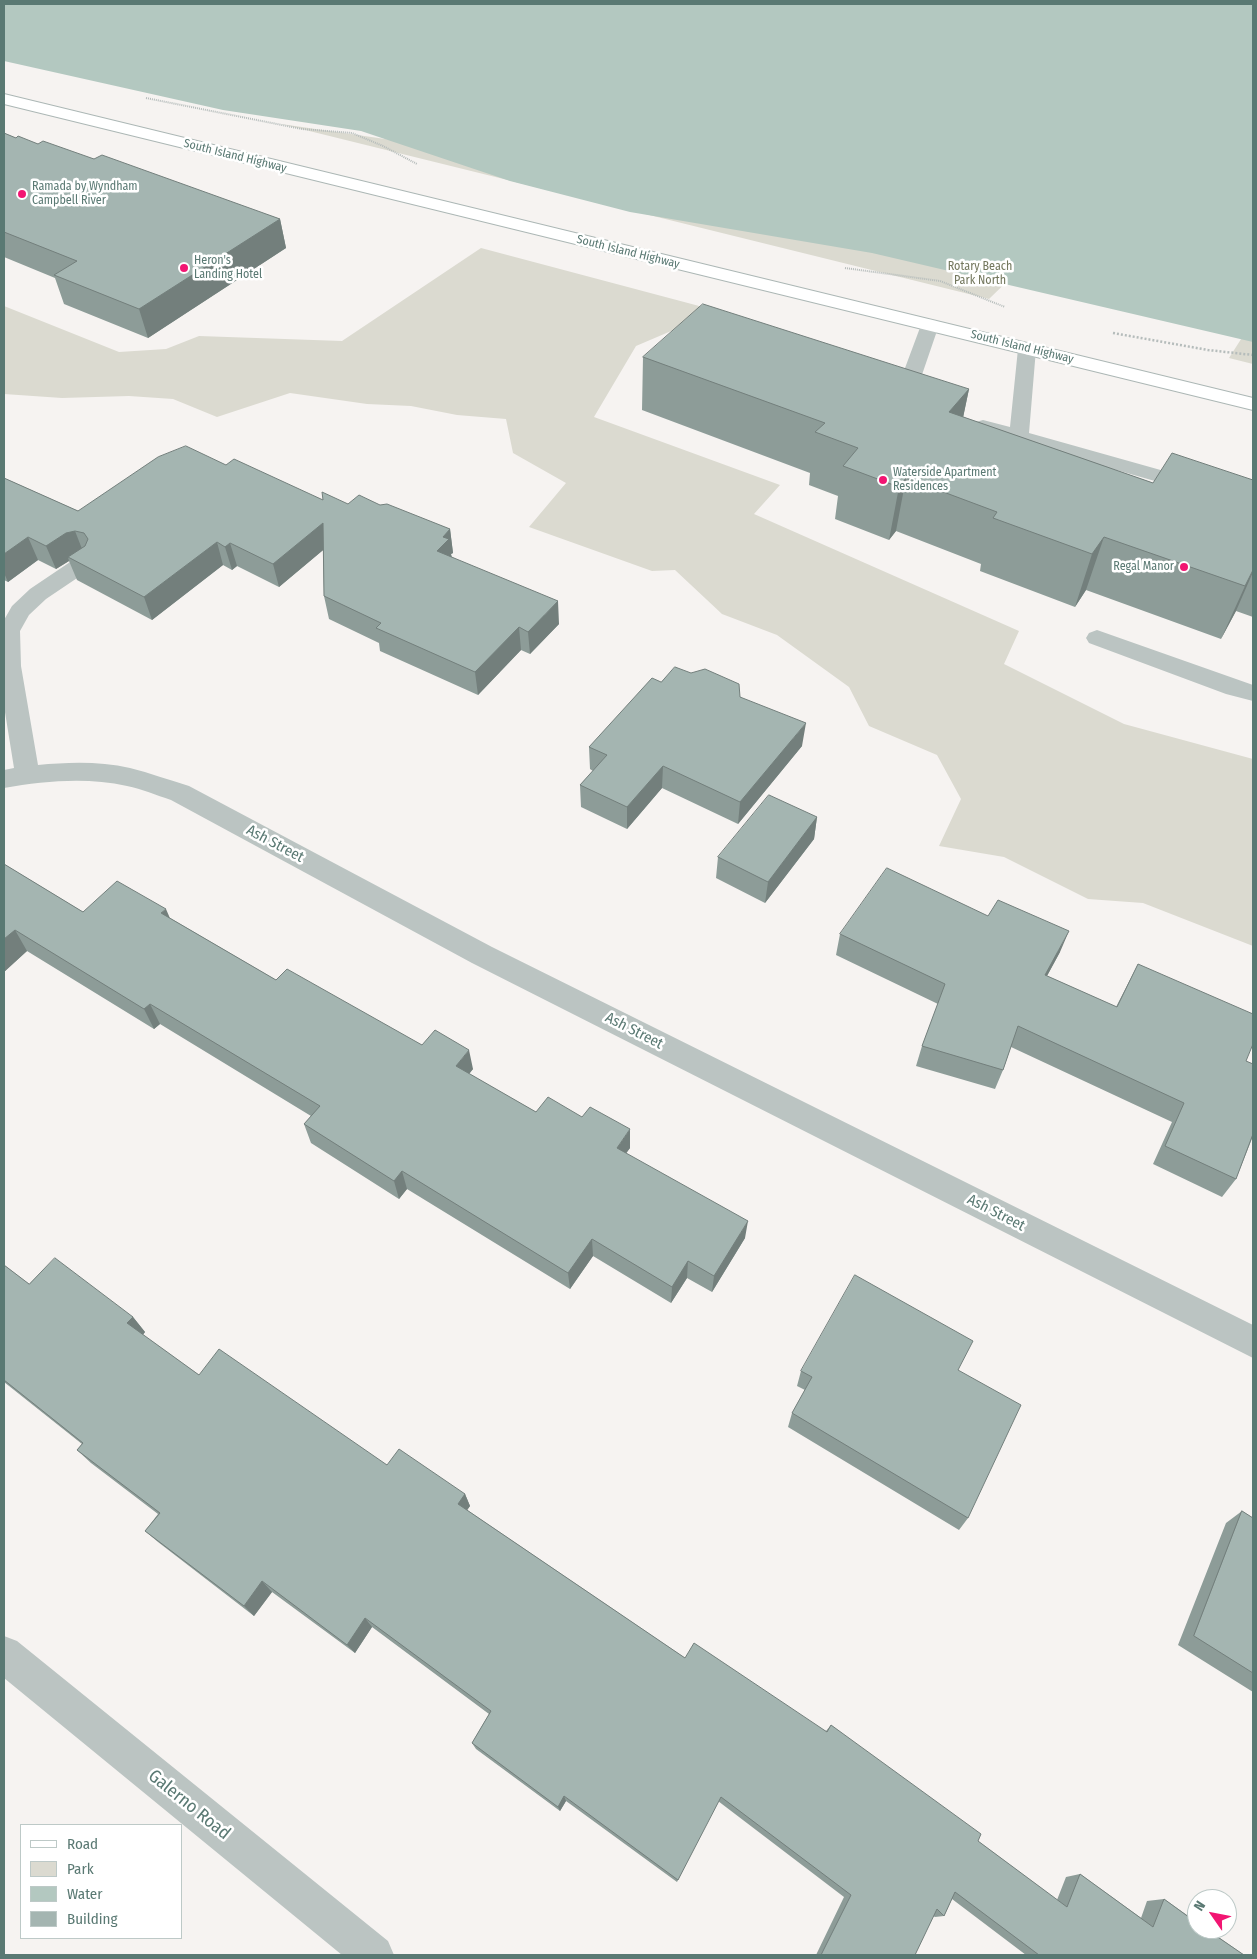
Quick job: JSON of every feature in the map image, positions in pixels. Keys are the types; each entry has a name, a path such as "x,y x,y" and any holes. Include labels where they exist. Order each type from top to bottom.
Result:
{"main road":[{"name":"South Island Highway","path":"4,99 1253,404"}],"street":[{"path":"920,408 902,403 930,325"},
{"path":"1019,437 1027,349"},
{"path":"965,421 1253,503"},
{"path":"15,777 9,631 20,611 38,594 84,563"},
{"path":"1097,638 1253,693"},
{"name":"Ash Street","path":"15,777 73,771 128,776 180,793 482,955 1253,1342"},
{"name":"Galerno Road","path":"4,1654 374,1955"}],"green space":[{"name":"Rotary Beach Park North","path":"281,124 413,143 1025,264 989,299"},
{"path":"481,248 718,311 636,346 594,417 780,485 754,514 1019,631 1004,664 1124,724 1253,759 1253,946 1143,903 1088,899 1004,857 939,846 961,799 937,755 869,726 849,687 777,635 722,614 675,570 652,571 529,527 566,483 513,453 506,419 457,415 411,406 367,404 290,393 217,417 173,399 129,396 62,398 4,394 4,306 119,352 166,349 199,336 342,341"},
{"path":"1250,325 1253,326 1253,364 1229,358"}],"water":[{"path":"4,4 1253,4 1253,342 872,253 630,212 510,181 361,131 223,110 4,61"}],"building":[{"path":"4,133 38,144 43,141 94,159 102,155 280,219 139,309 54,275 77,261 4,232"},
{"path":"703,304 969,389 949,412 1153,483 1172,453 1253,480 1253,570 1245,586 1104,537 1092,554 993,518 997,512 906,478 899,487 843,466 858,448 815,432 825,423 643,357"},
{"path":"186,446 226,465 234,459 323,500 322,492 348,504 359,495 380,505 387,504 450,529 443,537 449,539 437,551 558,601 528,632 519,627 475,672 376,628 381,623 324,596 323,523 273,564 230,543 225,547 217,542 144,597 68,557 85,546 88,539 84,533 75,531 66,533 46,546 28,537 4,554 4,478 78,511 158,457"},
{"path":"675,667 691,673 705,669 739,684 740,697 806,723 740,802 663,766 627,807 580,785 607,755 589,747 652,678 661,682"},
{"path":"769,795 817,817 768,882 718,857"},
{"path":"4,864 83,912 117,881 166,909 161,913 276,980 287,969 422,1045 435,1030 469,1050 456,1066 536,1112 548,1097 582,1117 590,1107 630,1129 617,1148 748,1221 714,1276 688,1261 672,1287 592,1239 568,1273 402,1171 394,1181 304,1124 320,1106 150,1004 144,1009 15,930 4,939"},
{"path":"887,868 988,916 998,900 1069,931 1045,975 1117,1007 1138,964 1253,1014 1253,1044 1246,1061 1253,1064 1253,1134 1236,1179 1165,1146 1184,1103 1018,1026 1003,1070 922,1046 945,984 840,934"},
{"path":"55,1258 133,1317 127,1323 199,1375 219,1349 387,1465 399,1449 465,1494 458,1504 685,1658 694,1643 827,1732 831,1725 981,1834 978,1841 1067,1907 1080,1874 1153,1927 1164,1899 1187,1916 1187,1939 1221,1939 1244,1955 1039,1955 955,1892 944,1916 937,1909 915,1955 821,1955 851,1895 721,1797 678,1880 564,1796 558,1807 472,1743 491,1711 365,1618 347,1645 262,1581 244,1606 145,1531 160,1513 77,1450 83,1443 4,1380 4,1265 29,1284"},
{"path":"855,1275 973,1341 958,1370 1021,1405 968,1518 792,1413 812,1377 801,1371"},
{"path":"1242,1511 1253,1518 1253,1673 1194,1636"}],"place":[{"name":"Ramada by Wyndham Campbell River","path":"22,194"},
{"name":"Heron's Landing Hotel","path":"184,268"},
{"name":"Waterside Apartment Residences","path":"883,480"},
{"name":"Regal Manor","path":"1184,567"}]}
